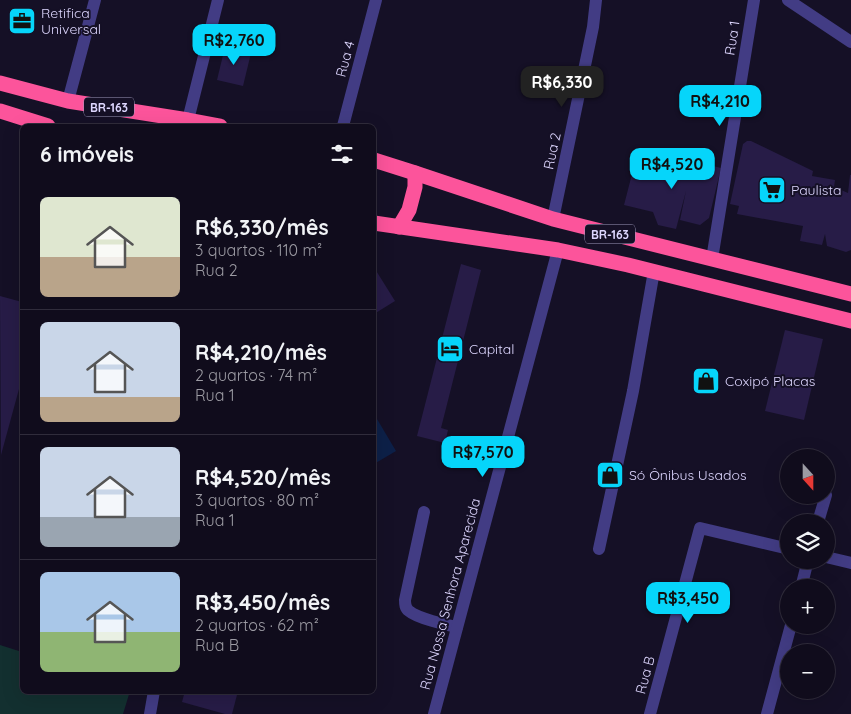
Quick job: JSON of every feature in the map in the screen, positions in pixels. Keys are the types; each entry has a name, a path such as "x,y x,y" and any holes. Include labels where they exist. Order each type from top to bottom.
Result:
{"highway":[{"name":"BR-163","path":"0,84 68,101 186,123"},
{"path":"0,112 39,124"},
{"name":"BR-163","path":"376,161 553,219 851,294"},
{"path":"399,228 409,210 415,188 415,173"},
{"name":"BR-163","path":"376,223 558,250 654,271 851,321"}],"street":[{"path":"68,101 95,0"},
{"path":"186,123 218,0"},
{"name":"Rua 4","path":"344,124 376,0"},
{"name":"Rua 2","path":"553,219 593,27 596,0"},
{"name":"Rua 1","path":"712,259 754,0"},
{"path":"788,0 851,42"},
{"name":"Rua Nossa Senhora Aparecida","path":"434,714 558,250"},
{"path":"599,549 633,391 654,271"},
{"path":"424,512 405,600 406,608 410,612 435,622 457,628"},
{"name":"Rua B","path":"650,714 700,528 780,547"},
{"path":"835,559 851,563"},
{"path":"767,714 789,634"},
{"path":"150,714 153,694"}],"green space":[{"path":"0,645 20,651 20,694 129,694 123,714 0,714"}],"water":[{"path":"376,417 396,451 376,463"}],"building":[{"path":"225,47 251,53 243,86 217,80"},
{"name":"Paulista","path":"751,141 813,171 812,176 835,180 834,187 848,193 851,175 851,250 846,252 827,246 825,234 822,245 800,241 803,226 737,214 739,206 730,204 743,144"},
{"path":"638,151 669,158 668,162 693,168 694,161 721,168 709,218 700,225 680,220 686,191 676,229 658,225 653,212 624,205"},
{"name":"Capital","path":"461,264 481,270 441,428 448,430 445,443 417,436"},
{"path":"376,271 395,301 376,313"},
{"path":"0,296 20,301 20,385 1,455"},
{"path":"785,330 823,339 804,420 765,411"},
{"path":"184,694 237,694 232,714 225,714 182,702"}],"place":[{"name":"Retifica Universal","path":"22,21"},
{"name":"Paulista","path":"772,190"},
{"name":"Capital","path":"450,349"},
{"name":"Coxipó Placas","path":"706,381"},
{"name":"Só Ônibus Usados","path":"610,475"}]}
